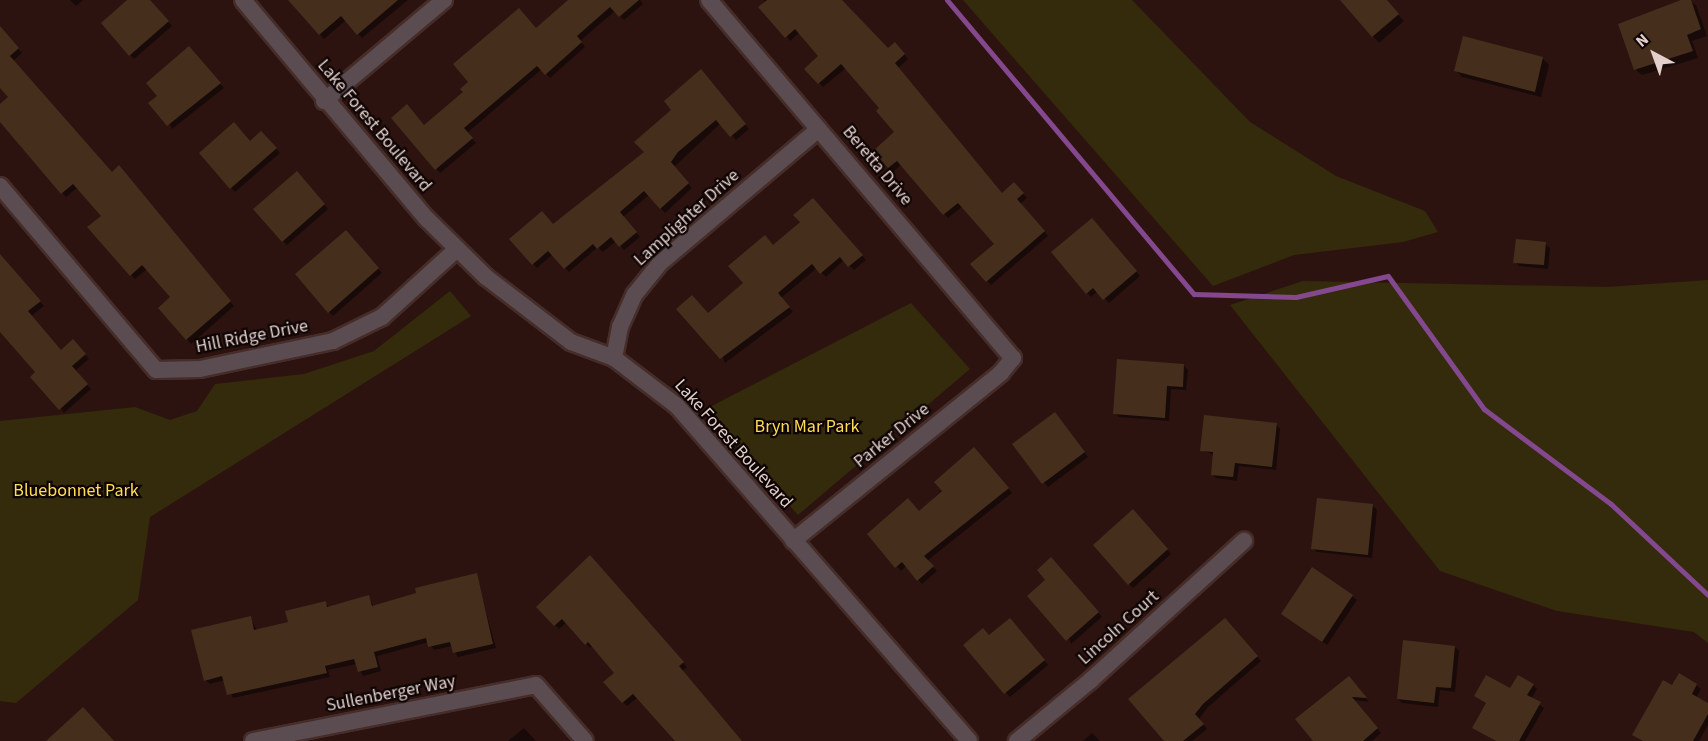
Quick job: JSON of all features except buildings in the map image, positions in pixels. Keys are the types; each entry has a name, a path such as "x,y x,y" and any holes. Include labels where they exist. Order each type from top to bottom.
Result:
{"street":[{"name":"Lake Forest Boulevard","path":"243,0 324,101 457,249 535,318 572,342 614,358 678,406 969,741"},
{"path":"324,101 444,0"},
{"name":"Beretta Drive","path":"709,0 1012,358"},
{"name":"Lamplighter Drive","path":"614,358 620,327 635,294 659,264 819,129"},
{"name":"Hill Ridge Drive","path":"0,186 156,370 200,369 333,341 360,330 409,294 457,249"},
{"name":"Parker Drive","path":"793,541 1001,373 1012,358"},
{"name":"Lincoln Court","path":"1017,741 1091,680 1244,541"},
{"name":"Sullenberger Way","path":"254,741 536,685 585,741"}],"green space":[{"path":"963,0 1132,0 1250,122 1336,176 1425,211 1438,232 1403,242 1294,255 1213,286"},
{"path":"1708,280 1708,643 1694,632 1557,611 1440,571 1230,305 1303,281 1607,287"},
{"name":"Bluebonnet Park","path":"450,291 471,316 150,517 138,600 16,703 0,701 0,421 135,407 170,420 197,411 215,384 304,374 374,351"},
{"name":"Bryn Mar Park","path":"911,303 970,369 798,515 704,410"}],"waterway":[{"path":"947,0 1194,294 1296,297 1388,276 1484,409 1611,504 1708,595"}]}
